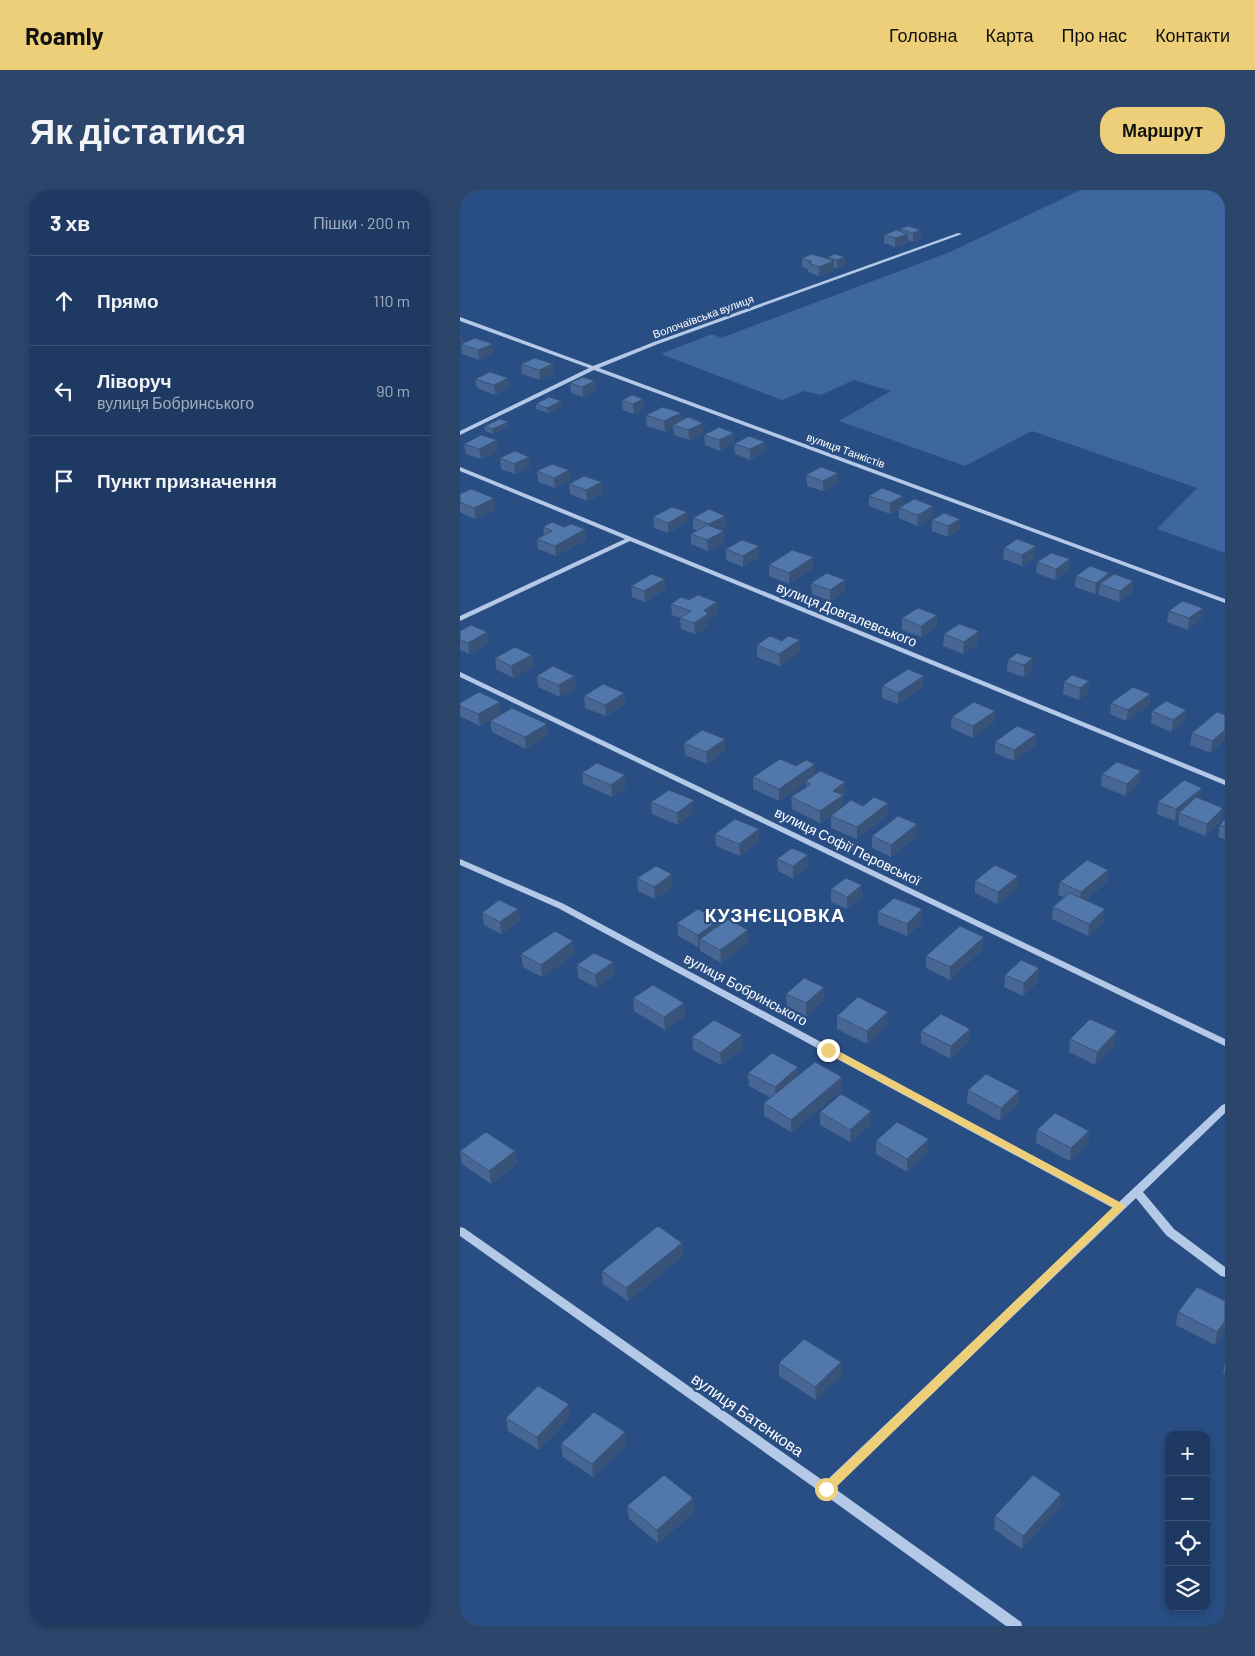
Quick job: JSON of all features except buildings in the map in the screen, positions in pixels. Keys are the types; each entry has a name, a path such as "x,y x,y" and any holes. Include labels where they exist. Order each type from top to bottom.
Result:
{"street":[{"name":"Волочаївська вулиця","path":"460,433 594,368 656,343 960,234"},
{"name":"вулиця Танкістів","path":"460,319 1225,601"},
{"name":"вулиця Довгалевського","path":"460,469 1225,783"},
{"path":"460,619 630,539"},
{"name":"вулиця Софії Перовської","path":"460,674 1225,1043"},
{"name":"вулиця Бобринського","path":"460,862 561,906 1120,1207"},
{"path":"826,1489 1225,1107"},
{"path":"1136,1192 1170,1232 1225,1273"},
{"name":"вулиця Батенкова","path":"460,1231 826,1489 1016,1626"}],"shaded area":[{"path":"1081,190 1225,190 1225,553 1157,529 1197,488 1032,431 965,466 839,421 891,391 854,380 821,395 804,391 782,400 661,354 712,334 721,338 950,252"}],"district":[{"name":"КУЗНЄЦОВКА","path":"775,914"}],"route":[{"path":"826,1489 1120,1207 828,1050"}]}
